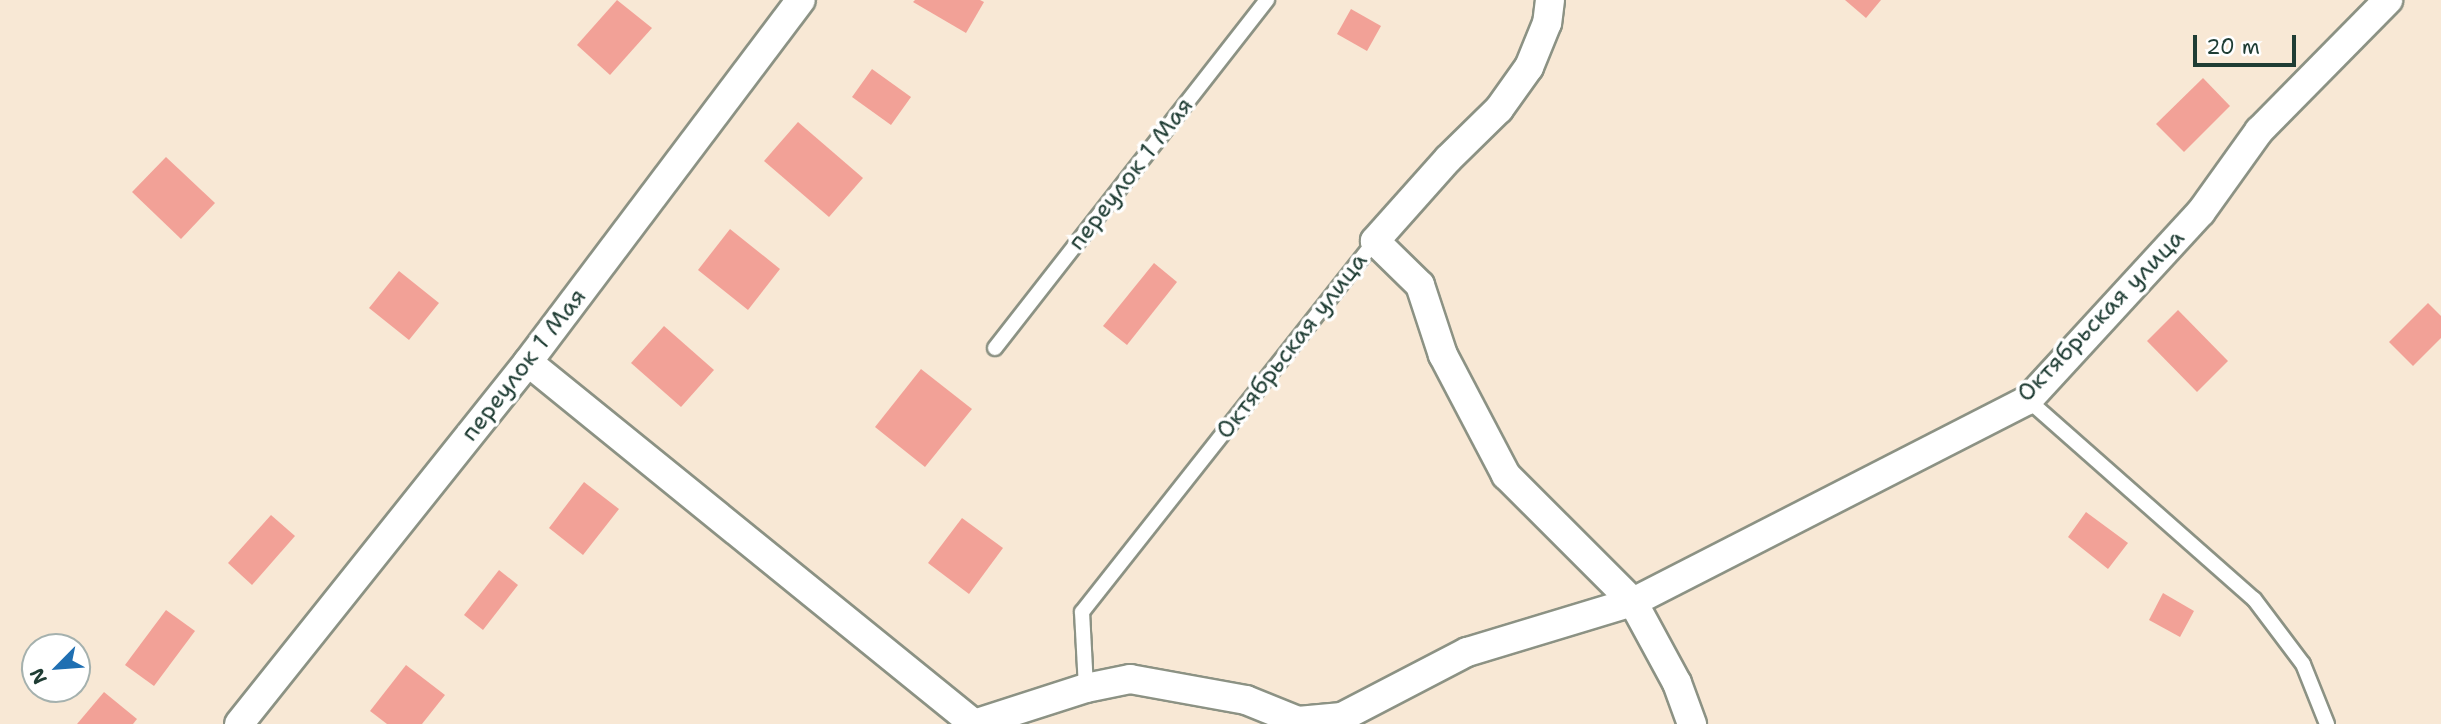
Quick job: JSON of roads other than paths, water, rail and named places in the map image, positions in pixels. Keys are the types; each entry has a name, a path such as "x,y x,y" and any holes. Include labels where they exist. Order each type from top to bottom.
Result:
{"street":[{"name":"переулок 1 Мая","path":"239,724 528,362 801,0"},
{"name":"Октябрьская улица","path":"528,362 974,724 1086,688 1130,679 1246,700 1298,721 1342,717 1467,652 1633,602 2028,400 2201,212 2259,131 2388,0"},
{"name":"Октябрьская улица","path":"1375,241 1448,159 1499,109 1530,67 1548,11"},
{"path":"1375,241 1420,285 1443,355 1506,475 1633,602 1677,683 1692,724"}],"lane":[{"name":"переулок 1 Мая","path":"995,348 1267,0"},
{"name":"Октябрьская улица","path":"1086,688 1082,612 1375,241"},
{"path":"2028,400 2254,599 2303,664 2327,724"}]}
